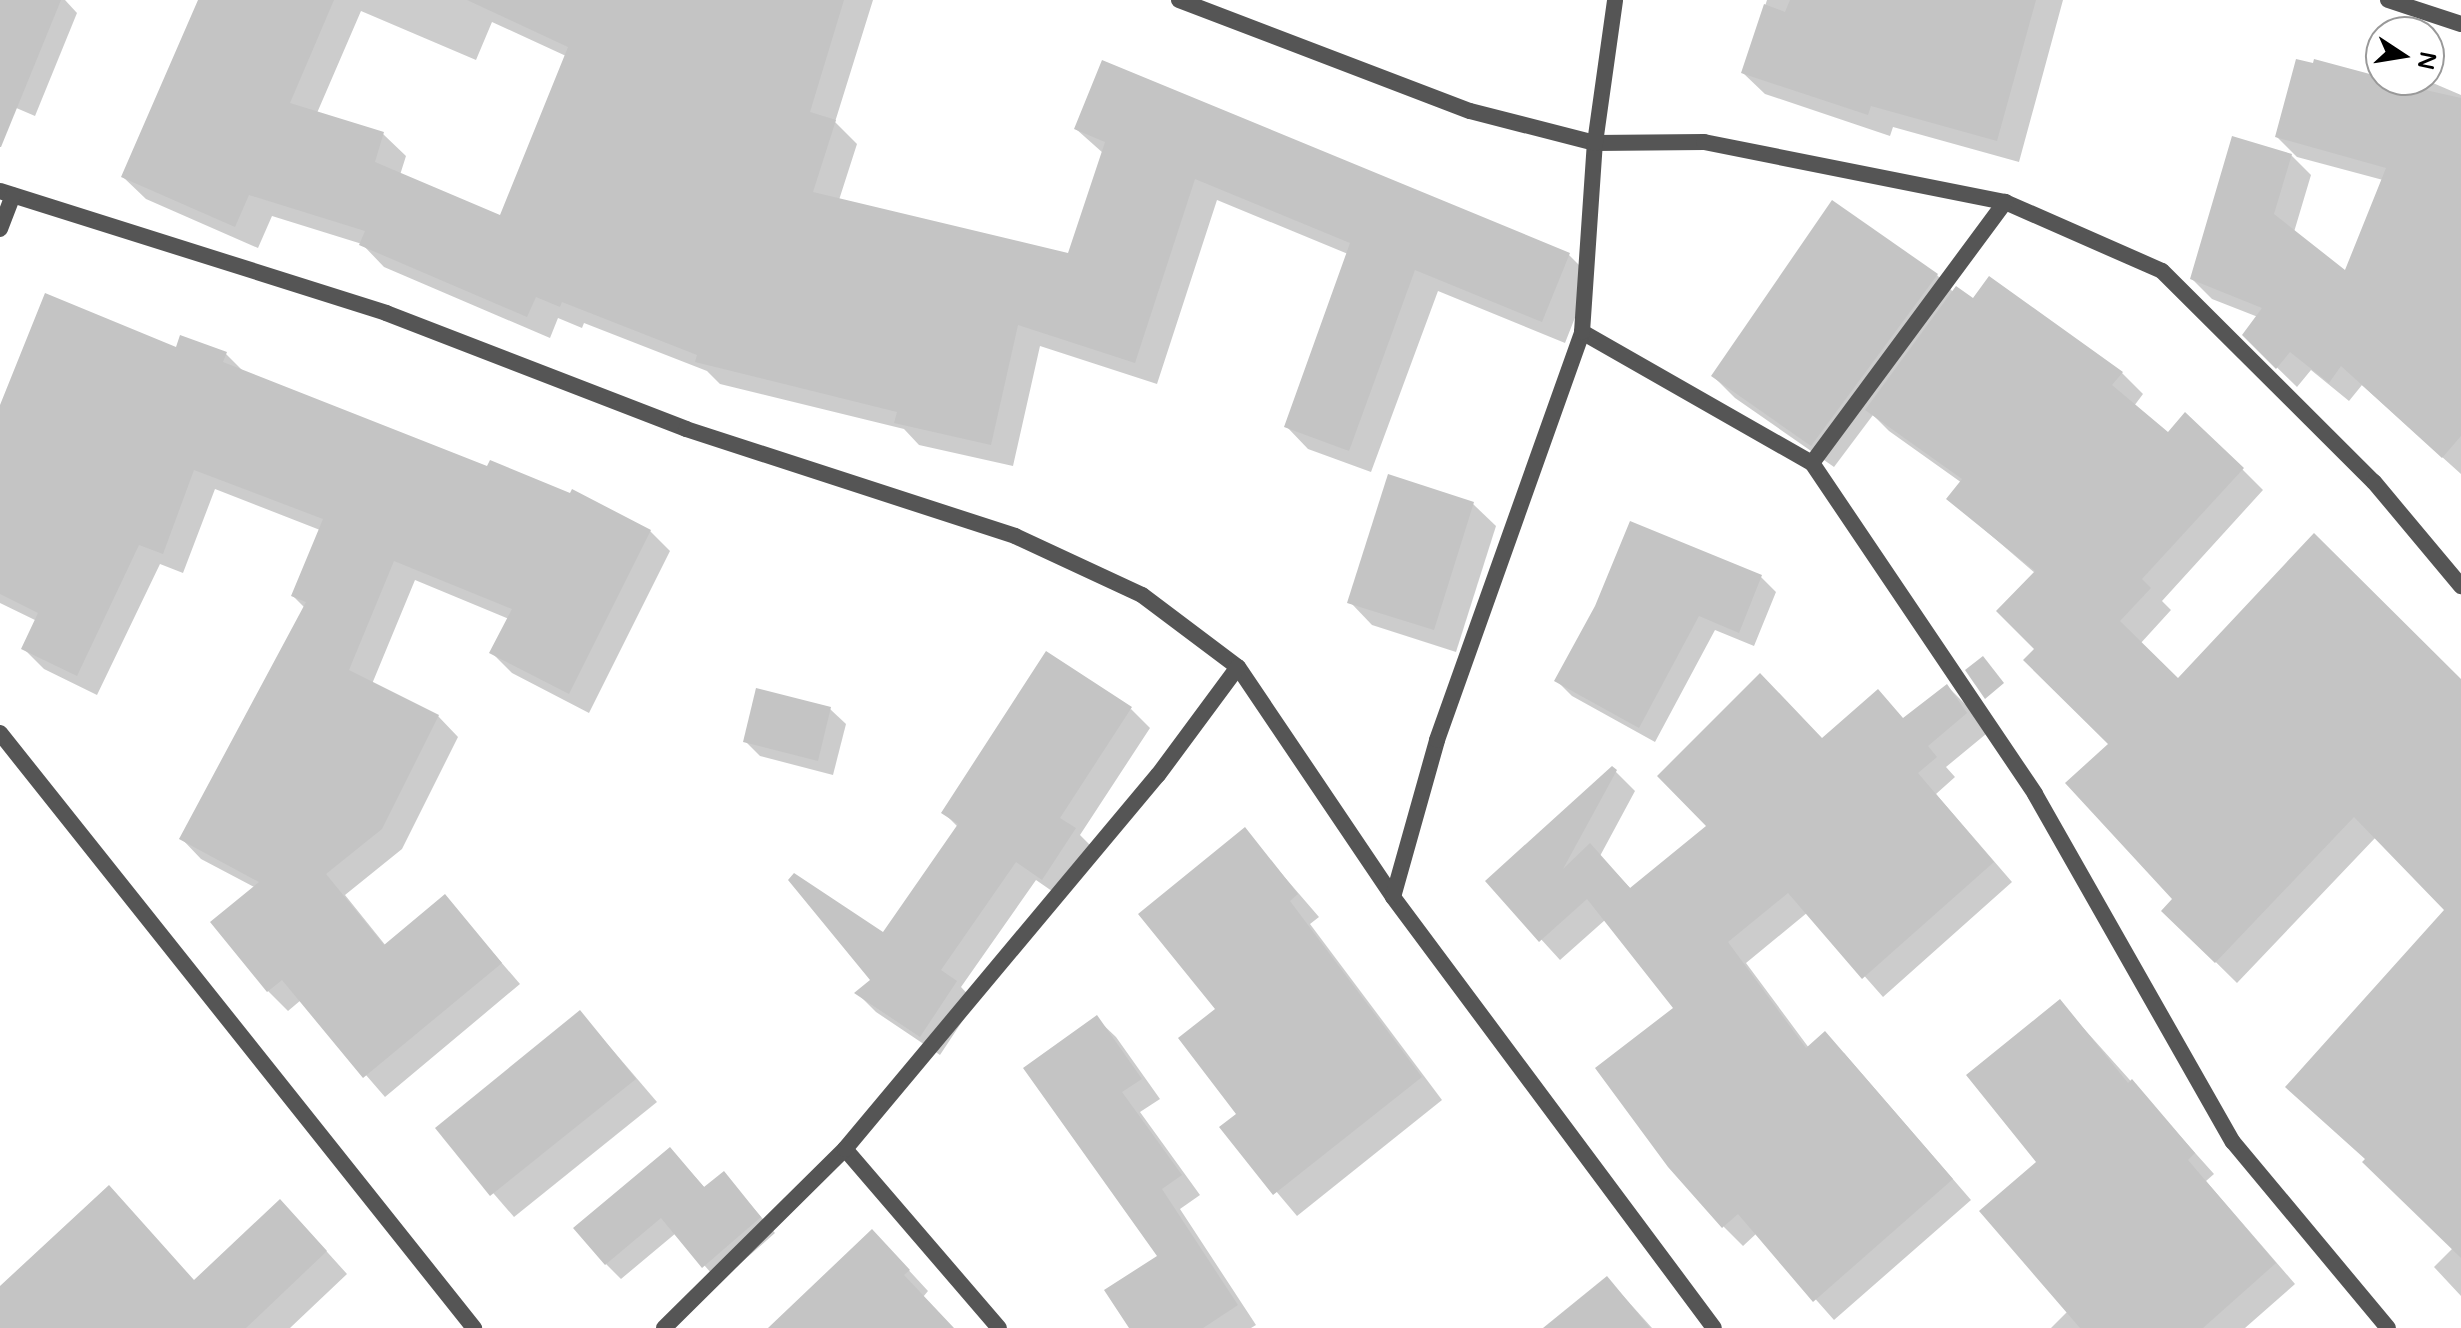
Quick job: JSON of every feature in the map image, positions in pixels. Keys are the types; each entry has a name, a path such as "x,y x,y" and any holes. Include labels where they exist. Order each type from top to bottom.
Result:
{"street":[{"path":"1179,0 1470,111 1595,143 1704,142 2005,202 2162,271 2374,482 2461,586"},
{"path":"1393,897 1437,740 1582,332 1595,143 1615,0"},
{"path":"2388,0 2461,24"},
{"path":"0,229 7,193 386,313 686,429 1015,536 1142,595 1238,667 1393,897 1714,1328"},
{"path":"1812,463 2005,202"},
{"path":"1582,332 1812,463 2035,794 2233,1142 2388,1328"},
{"path":"664,1328 845,1149 1158,775 1238,667"},
{"path":"0,733 474,1328"},
{"path":"845,1149 999,1328"}],"building":[{"path":"0,0 61,0 1,147 0,147"},
{"path":"198,0 334,0 290,103 384,132 375,162 500,215 568,47 467,0 844,0 810,112 836,120 813,192 1068,253 1105,142 1074,129 1102,60 1570,253 1542,322 1415,270 1349,451 1284,427 1350,243 1195,179 1135,363 1018,325 991,445 894,423 897,412 695,362 697,355 562,302 560,307 536,297 527,317 359,245 365,231 249,195 235,227 121,177"},
{"path":"1790,0 2036,0 1997,141 1871,106 1868,115 1741,73 1764,4 1785,12"},
{"path":"2296,59 2313,63 2314,59 2365,73 2365,96 2445,94 2461,98 2461,436 2442,458 2341,366 2329,383 2290,352 2276,369 2242,335 2262,308 2190,279 2232,136 2292,154 2274,214 2345,270 2386,168 2275,137"},
{"path":"1832,200 1938,274 1811,446 1711,376"},
{"path":"1989,276 2123,372 2112,385 2168,432 2185,412 2244,468 2142,579 2151,588 2120,621 2178,678 2314,533 2461,679 2461,1258 2362,1162 2365,1159 2285,1087 2444,910 2354,817 2215,963 2161,911 2172,899 2065,783 2108,744 2023,660 2034,649 1996,611 2035,571 1946,499 1962,479 1865,410 1956,286 1973,298"},
{"path":"45,293 176,347 180,335 227,352 223,362 487,466 490,460 570,493 572,489 651,530 569,694 489,653 512,609 394,561 349,670 439,715 382,829 326,874 384,945 445,894 502,963 363,1078 282,980 267,992 210,922 259,882 179,839 306,602 291,596 323,519 194,470 163,554 139,545 77,676 21,649 38,613 0,594 0,405"},
{"path":"1388,474 1474,502 1434,630 1347,603"},
{"path":"1630,521 1762,575 1739,633 1699,616 1639,728 1554,681 1595,606"},
{"path":"1046,651 1132,707 1060,818 1076,828 1042,880 1016,862 941,970 957,981 920,1037 854,993 870,980 788,880 794,873 883,932 958,824 941,813"},
{"path":"1983,656 2004,683 1985,699 1965,670"},
{"path":"1760,673 1822,738 1878,689 1903,718 1947,684 1967,713 1928,746 1937,757 1918,773 1994,862 1862,979 1788,893 1728,942 1806,1048 1825,1031 1953,1179 1813,1302 1738,1214 1722,1228 1668,1167 1595,1068 1673,1008 1587,899 1539,942 1485,881 1612,766 1617,770 1563,869 1590,843 1630,888 1706,826 1657,776"},
{"path":"756,688 831,707 818,761 743,742"},
{"path":"1245,827 1298,894 1290,901 1422,1077 1273,1195 1219,1127 1236,1114 1178,1038 1215,1009 1138,914"},
{"path":"2060,999 2128,1083 2132,1079 2195,1153 2188,1160 2276,1263 2203,1328 2080,1328 1979,1211 2036,1162 1966,1075"},
{"path":"580,1010 636,1079 490,1196 435,1128"},
{"path":"1097,1015 1142,1079 1122,1092 1182,1175 1162,1189 1238,1305 1203,1328 1129,1328 1104,1290 1157,1256 1023,1068"},
{"path":"670,1147 704,1187 724,1171 761,1217 702,1268 661,1218 605,1265 573,1228"},
{"path":"109,1185 194,1280 280,1199 327,1251 246,1328 0,1328 0,1286"},
{"path":"872,1229 910,1270 904,1275 954,1328 768,1328"},
{"path":"1607,1276 1650,1328 1543,1328"}]}
